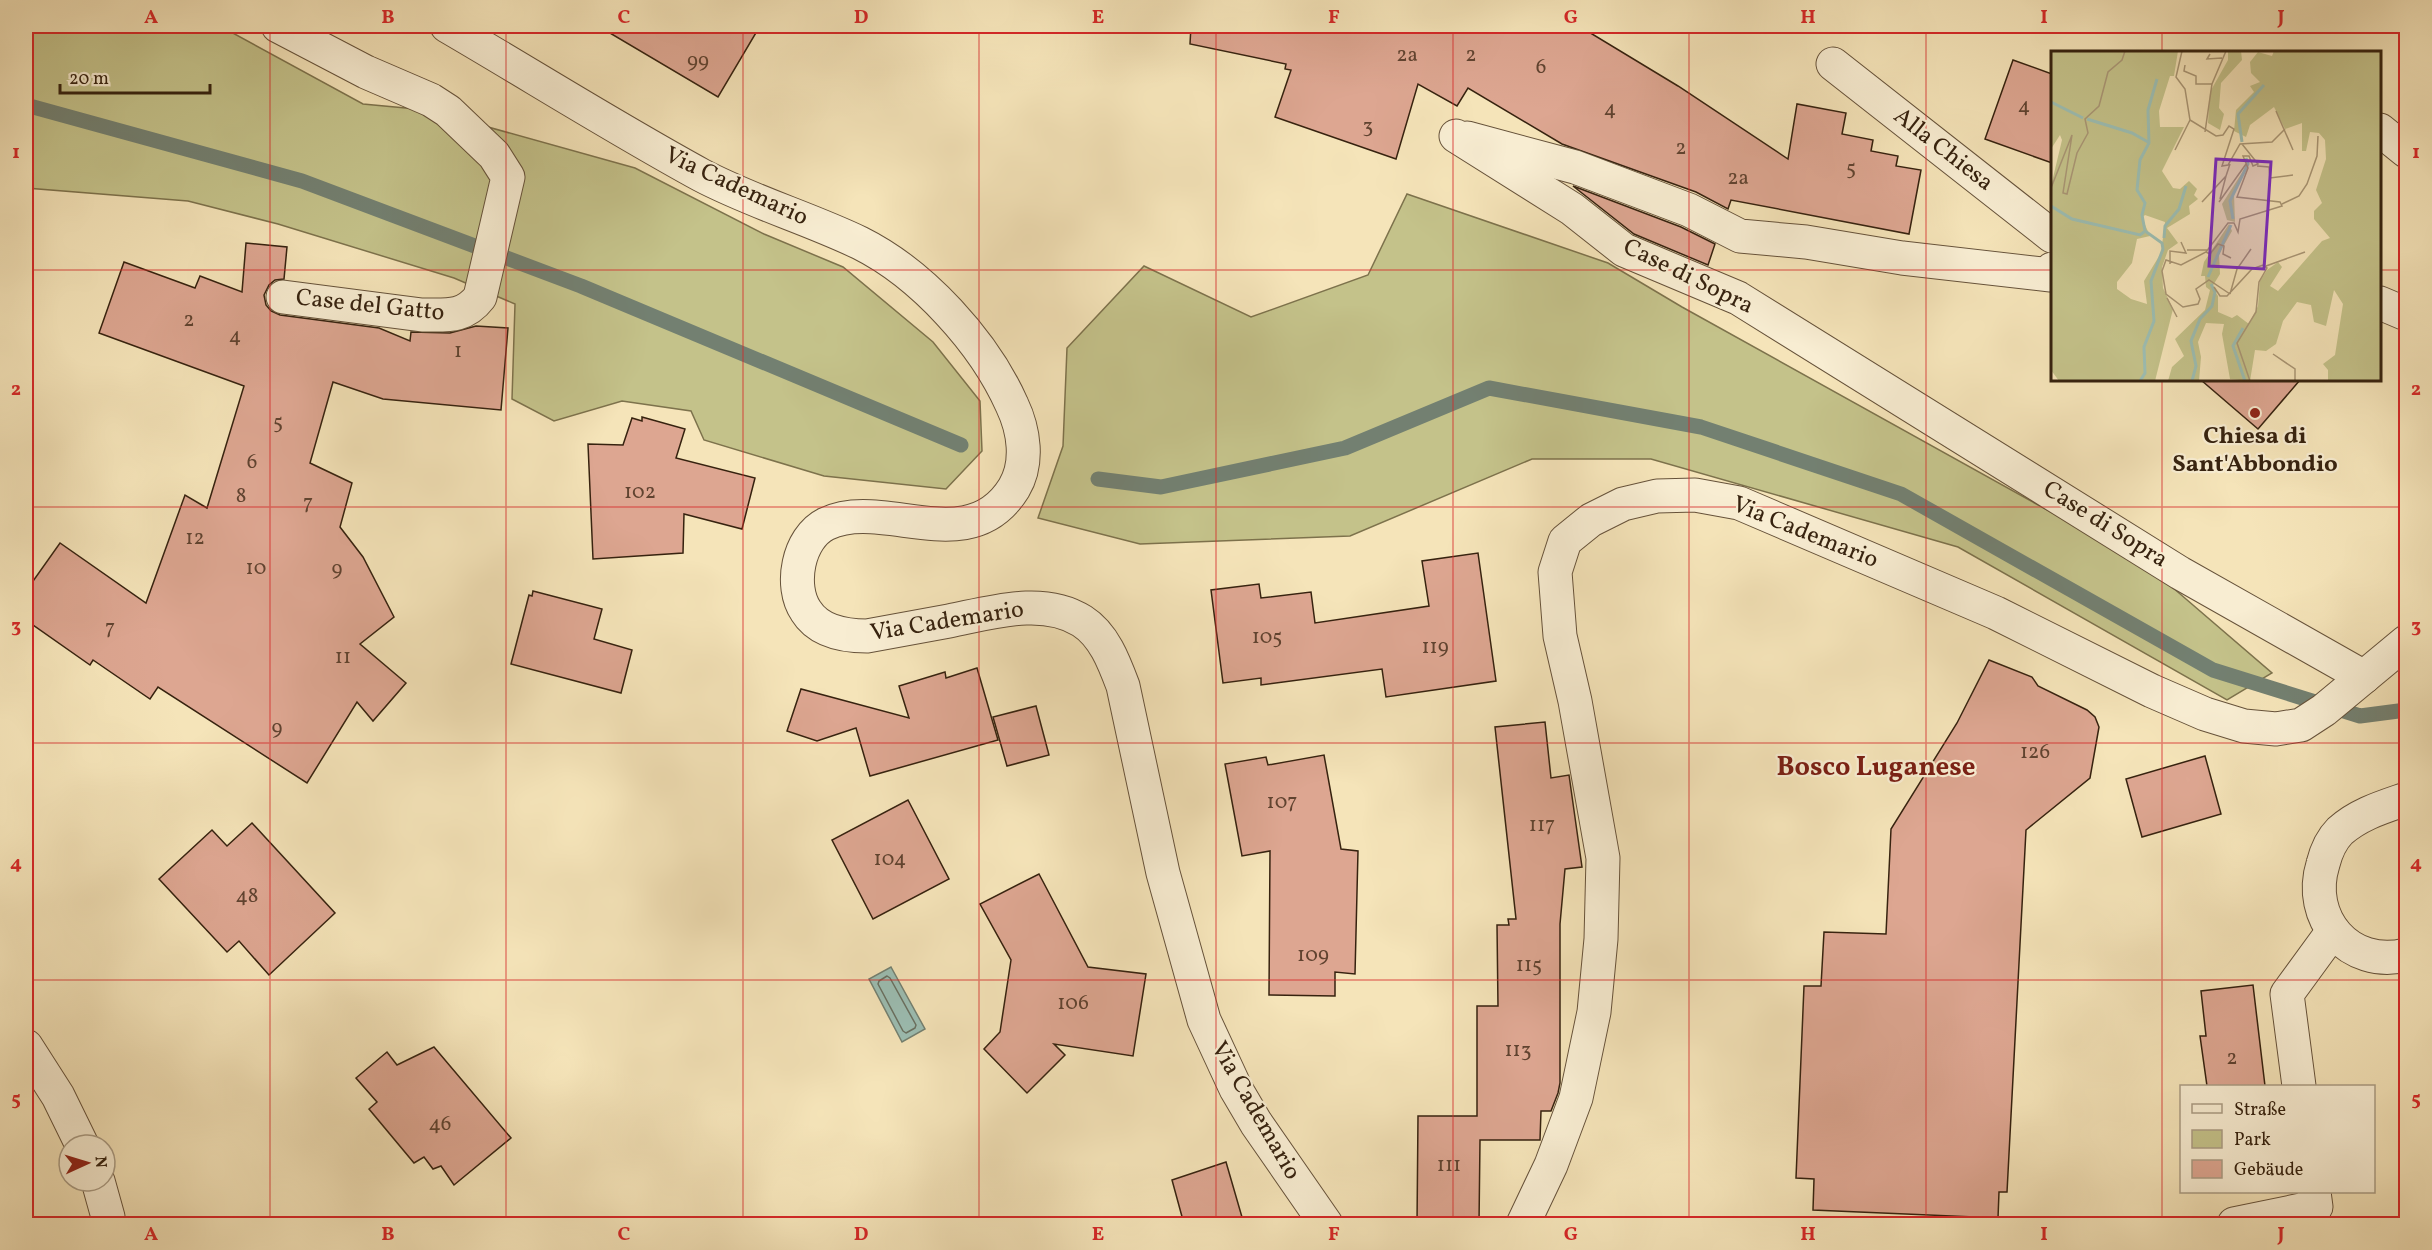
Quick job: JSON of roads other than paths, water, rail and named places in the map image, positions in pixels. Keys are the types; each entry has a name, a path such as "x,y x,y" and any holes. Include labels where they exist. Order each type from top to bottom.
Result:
{"street":[{"name":"Case del Gatto","path":"278,26 366,72 431,100 448,111 494,155 505,170 507,184 484,285 480,297 467,311 446,315 422,315 283,297"},
{"name":"Via Cademario","path":"447,26 677,162 722,186 858,242 885,257 911,275 938,301 992,369 1019,420 1023,442 1023,460 1018,480 1008,497 992,511 954,524 933,524 862,516 843,518 823,525 809,539 799,562 798,588 806,611 822,627 845,636 867,636 1009,609 1037,608 1065,612 1083,622 1098,635 1113,660 1123,686 1163,873 1204,1020 1236,1089 1256,1124 1326,1224"},
{"name":"Alla Chiesa","path":"1833,64 2051,235"},
{"path":"2381,132 2406,151"},
{"name":"Case di Sopra","path":"2051,275 1902,258 1806,242 1740,236 1689,210 1575,167 1456,135 1572,209 1624,250 1738,298 2076,506 2357,683"},
{"path":"2381,304 2406,314"},
{"name":"Via Cademario","path":"1523,1224 1551,1165 1576,1098 1595,1001 1601,939 1603,858 1575,701 1560,636 1555,572 1564,542 1591,520 1623,504 1657,496 1695,495 1739,503 1996,613 2130,681 2224,721 2260,729 2301,725 2324,710 2406,642"},
{"path":"2406,799 2358,818 2339,832 2327,849 2321,870 2319,894 2324,915 2333,931 2346,945 2361,954 2379,958 2406,955"},
{"path":"2300,1085 2287,994 2333,931"},
{"path":"26,1046 58,1096 76,1133"},
{"path":"102,1193 108,1224"},
{"path":"2234,1224 2316,1207 2314,1193"}],"water":[{"path":"891,967 925,1029 902,1042 869,979"}],"waterway":[{"path":"26,105 302,181 581,286 961,445"},
{"path":"1098,479 1161,487 1345,448 1489,388 1701,427 1901,494 2213,670 2360,716 2406,710"}],"place":[{"name":"Chiesa di Sant'Abbondio","path":"2255,413"}],"district":[{"name":"Bosco Luganese","path":"1876,768"}]}
